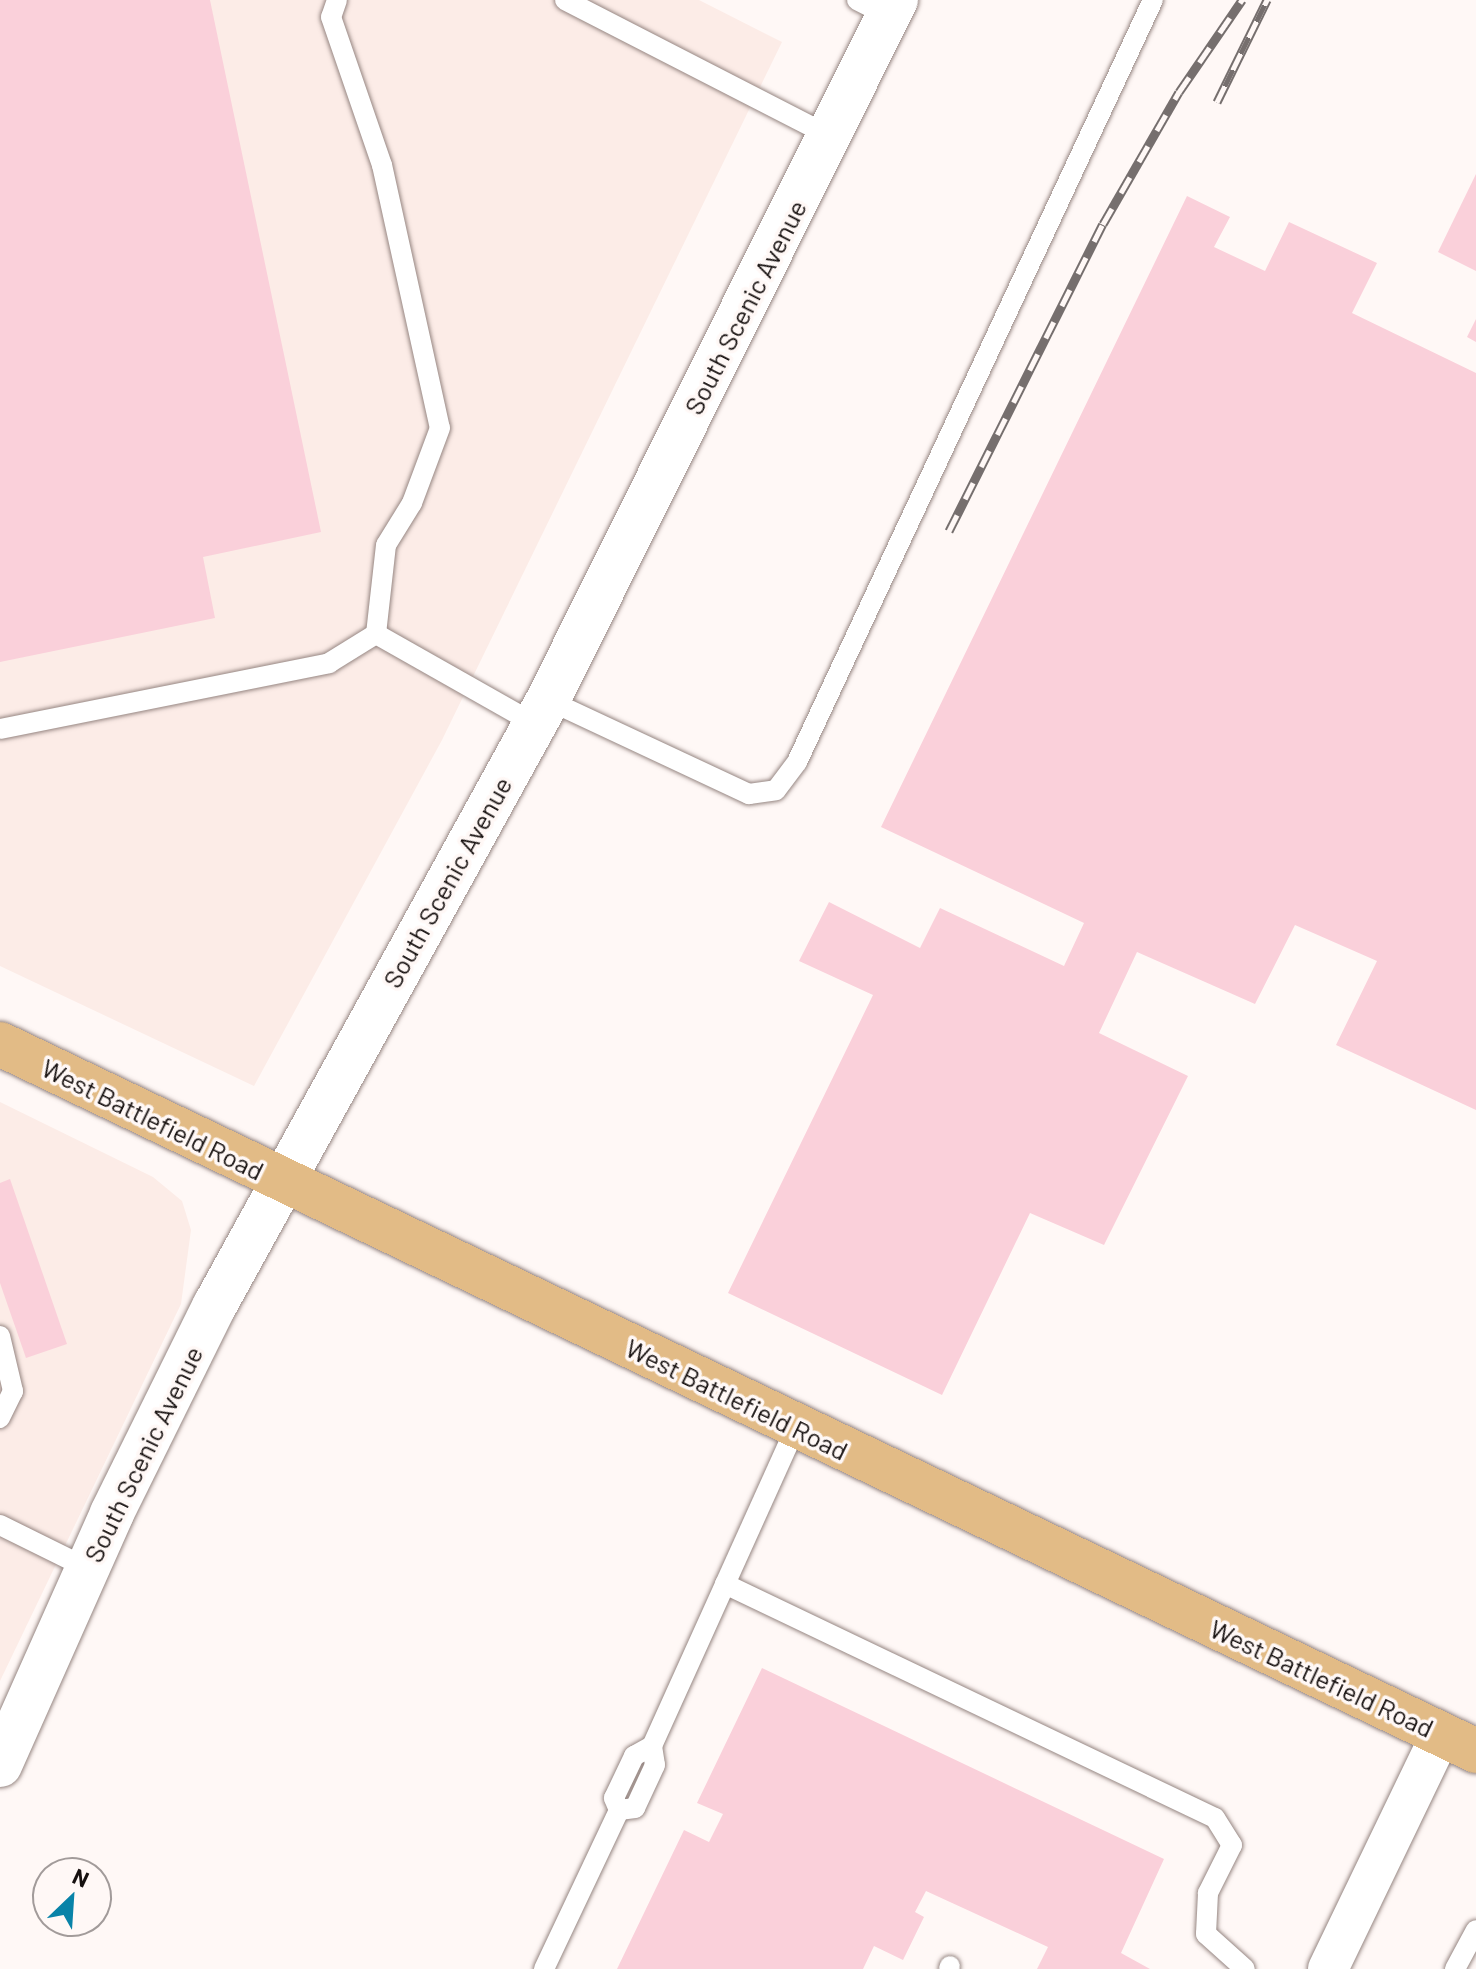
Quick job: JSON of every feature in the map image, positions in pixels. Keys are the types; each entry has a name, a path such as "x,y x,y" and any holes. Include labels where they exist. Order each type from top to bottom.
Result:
{"main road":[{"name":"South Scenic Avenue","path":"0,1765 87,1568 215,1305 541,712 830,136 880,5"},
{"name":"West Battlefield Road","path":"0,1044 1458,1743"}],"street":[{"path":"1328,1969 1458,1743"}],"lane":[{"path":"337,0 331,17 382,165 440,428 412,503 386,545 376,634"},
{"path":"565,0 830,136"},
{"path":"376,634 541,712 749,794 776,790 797,762 1153,0"},
{"path":"0,729 329,663 376,634"},
{"path":"0,1336 13,1391 0,1418"},
{"path":"544,1969 619,1810 635,1808 655,1765 652,1746 796,1427"},
{"path":"0,1525 87,1568"},
{"path":"725,1584 1215,1818 1232,1845 1208,1893 1206,1934 1245,1969"},
{"path":"1455,1969 1476,1930"}],"shaded area":[{"path":"0,0 699,0 782,42 442,740 254,1086 0,966"},
{"path":"0,1102 153,1177 182,1201 191,1230 181,1304 0,1681"}],"building":[{"path":"0,0 210,0 321,532 203,557 215,618 0,662"},
{"path":"1476,174 1476,271 1438,252"},
{"path":"1187,196 1230,217 1214,247 1265,271 1289,222 1377,263 1352,313 1476,373 1476,1110 1336,1045 1377,961 1295,925 1255,1004 1137,952 1099,1033 1188,1076 1104,1245 1030,1213 942,1395 728,1293 873,995 799,961 829,902 920,948 940,908 1064,966 1084,923 881,827"},
{"path":"1476,319 1476,342 1467,337"},
{"path":"10,1179 67,1344 26,1358 0,1283 0,1183"},
{"path":"762,1668 1164,1859 1121,1953 1150,1969 1037,1969 1048,1947 926,1891 915,1912 924,1917 903,1960 874,1946 863,1969 617,1969 684,1830 709,1842 723,1814 697,1803"}],"railway":[{"path":"949,531 1103,224 1179,92 1242,0"},
{"path":"1217,102 1267,0"}]}
